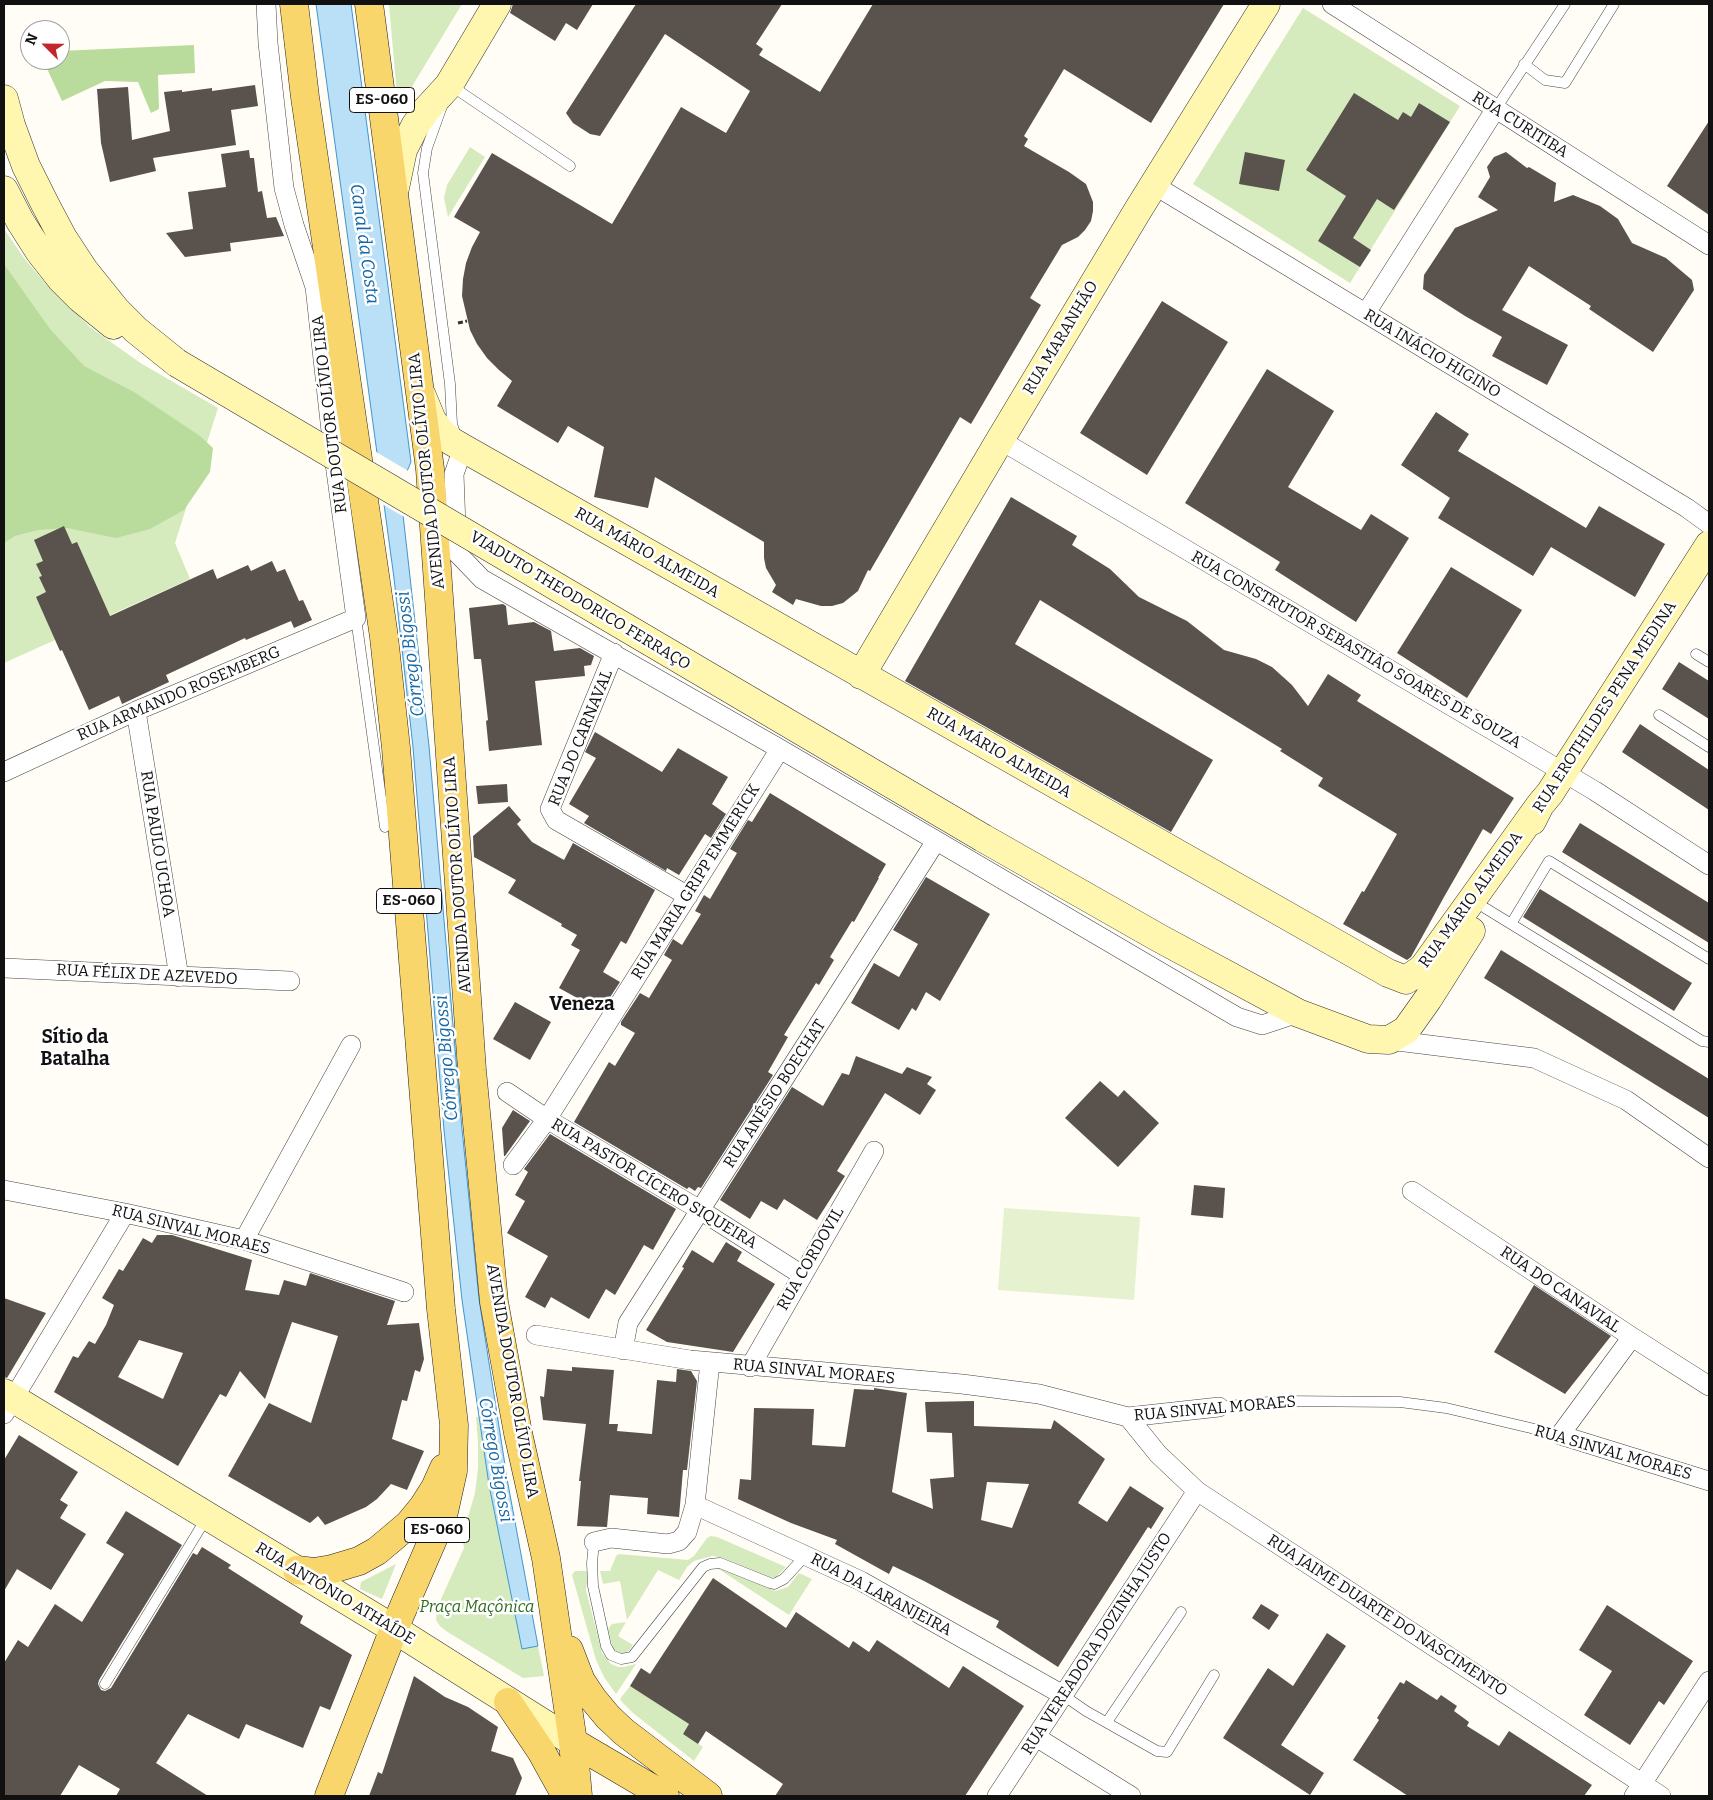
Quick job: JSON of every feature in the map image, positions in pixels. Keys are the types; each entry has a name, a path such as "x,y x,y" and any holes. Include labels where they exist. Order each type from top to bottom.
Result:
{"main road":[{"name":"ES-060","path":"294,4 305,97 374,562 386,656 397,758 441,1309 454,1425 453,1471 443,1516 394,1629 329,1796"},
{"name":"AVENIDA DOUTOR OLÍVIO LIRA","path":"369,4 430,469 472,1070 492,1283 518,1433 546,1558 573,1742 578,1796"},
{"path":"297,1570 314,1572 346,1566 371,1554 394,1538 423,1507 435,1488 451,1447 454,1425"},
{"path":"555,1617 581,1681 608,1717 624,1732 708,1796"},
{"path":"508,1702 541,1751 566,1796"},
{"name":"RUA ANTÔNIO ATHAÍDE","path":"573,1742 665,1796"}],"street":[{"name":"RUA DOUTOR OLÍVIO LIRA","path":"266,4 268,43 284,188 294,225 315,287 333,449 356,618"},
{"path":"394,196 399,163 406,142 426,110 449,85 497,4"},
{"name":"RUA MARANHÃO","path":"862,675 1000,440 1266,4"},
{"name":"RUA CURITIBA","path":"1332,4 1495,110 1709,245"},
{"path":"4,99 11,126 26,166 44,204 74,254 117,311 143,336 176,363"},
{"path":"1366,313 1495,110"},
{"name":"RUA INÁCIO HIGINO","path":"1154,185 1687,508 1709,524"},
{"path":"4,190 20,221 39,251 61,279 103,318 151,350 176,363"},
{"name":"VIADUTO THEODORICO FERRAÇO","path":"176,363 983,838 1159,938 1298,1013"},
{"name":"RUA MÁRIO ALMEIDA","path":"421,393 432,420 451,441 1388,973 1406,980 1424,968 1540,805"},
{"name":"RUA CONSTRUTOR SEBASTIÃO SOARES DE SOUZA","path":"1000,440 1562,772 1709,865"},
{"path":"463,448 454,474 457,553 482,579 780,749 1237,1017 1262,1025 1298,1013 1368,1039 1534,1058 1626,1100 1709,1158"},
{"name":"RUA EROTHILDES PENA MEDINA","path":"1389,1040 1406,1030 1428,999 1485,908 1540,805 1550,793 1709,545"},
{"name":"RUA ARMANDO ROSEMBERG","path":"4,772 136,711 356,618"},
{"name":"RUA DO CARNAVAL","path":"614,654 550,809 556,820 688,896"},
{"name":"RUA PAULO UCHOA","path":"136,711 179,977"},
{"name":"RUA MARIA GRIPP EMMERICK","path":"513,1165 547,1119 780,749"},
{"name":"RUA ANÉSIO BOECHAT","path":"623,1350 628,1323 936,841"},
{"name":"RUA FÉLIX DE AZEVEDO","path":"4,968 290,981"},
{"path":"244,1240 351,1045"},
{"name":"RUA PASTOR CÍCERO SIQUEIRA","path":"507,1092 547,1119 700,1210 802,1275"},
{"name":"RUA CORDOVIL","path":"750,1367 874,1151"},
{"name":"RUA SINVAL MORAES","path":"4,1190 124,1213 244,1240 404,1292"},
{"name":"RUA DO CANAVIAL","path":"1412,1192 1632,1338 1709,1386"},
{"path":"7,1402 124,1213"},
{"name":"RUA SINVAL MORAES","path":"536,1335 623,1350 750,1367 962,1384 1039,1394 1128,1417 1219,1408"},
{"path":"1560,1435 1632,1338"},
{"path":"594,1542 611,1538 668,1544 679,1541 687,1532 695,1505 710,1362"},
{"name":"RUA ANTÔNIO ATHAÍDE","path":"7,1402 297,1570 573,1742"},
{"name":"RUA JAIME DUARTE DO NASCIMENTO","path":"1128,1417 1158,1454 1197,1491 1638,1790 1661,1796"},
{"name":"RUA SINVAL MORAES","path":"1560,1435 1709,1481"},
{"name":"RUA VEREADORA DOZINHA JUSTO","path":"997,1796 1197,1491"},
{"name":"RUA DA LARANJEIRA","path":"695,1505 861,1581 1063,1695"},
{"path":"1638,1790 1709,1681"},
{"path":"1036,1737 1130,1796"}],"lane":[{"path":"1495,110 1565,4"},
{"path":"1524,64 1545,80 1565,84 1614,4"},
{"path":"463,448 458,441 452,424 450,384 423,173 427,148 449,85 570,166"},
{"name":"RUA DOUTOR OLÍVIO LIRA","path":"356,618 385,827"},
{"path":"1696,654 1709,662"},
{"path":"1659,715 1709,747"},
{"path":"1511,924 1549,861 1709,959"},
{"path":"1485,908 1702,1041 1709,1042"},
{"name":"RUA SINVAL MORAES","path":"1219,1408 1279,1401 1400,1402 1446,1408 1560,1435"},
{"path":"105,1684 207,1517"},
{"path":"594,1542 592,1563 593,1586 606,1646 611,1655 621,1660 632,1657 703,1567 720,1563 774,1584 784,1579 806,1555"},
{"path":"1107,1722 1181,1612"},
{"path":"1063,1695 1157,1750 1167,1752 1214,1675"}],"green space":[{"path":"389,4 462,4 405,98 397,95"},
{"path":"1303,8 1460,106 1350,283 1193,184"},
{"path":"194,45 195,73 158,75 159,109 151,113 138,82 105,81 62,101 48,70 70,70 70,51"},
{"path":"470,147 485,157 448,217 444,198 447,185"},
{"path":"4,229 24,258 45,283 91,328 142,364 218,408 175,543 190,579 4,663"},
{"path":"4,264 50,329 84,366 134,392 200,436 213,448 210,472 184,510 150,529 116,538 67,528 38,530 15,536 4,543"},
{"path":"1004,1208 1140,1217 1134,1300 998,1290"},
{"name":"Praça Maçônica","path":"476,1417 479,1417 489,1485 522,1648 538,1646 544,1676 523,1678 446,1631 436,1620 437,1608 464,1548 462,1537 475,1493 478,1468"},
{"path":"711,1536 786,1567 776,1577 770,1578 723,1558 712,1556 694,1561 687,1567 679,1580 658,1570 627,1620 620,1581 603,1584 600,1571 610,1571 616,1556 619,1554 688,1560 694,1556 707,1538"},
{"name":"Praça Maçônica","path":"396,1564 382,1599 360,1589 361,1582"},
{"path":"721,1567 775,1591 788,1587 799,1573 812,1579 789,1615 717,1568"},
{"path":"575,1571 588,1571 586,1590 602,1653 611,1664 618,1667 636,1664 616,1694 604,1677 596,1660 572,1575"},
{"path":"626,1622 618,1636 633,1645 629,1651 621,1654 613,1648 608,1629 612,1624"},
{"path":"630,1686 689,1724 683,1734 703,1747 694,1761 633,1713 622,1702 620,1699"}],"water":[{"path":"316,4 351,4 411,462 400,488 429,746 462,1129 479,1299 508,1484 538,1646 522,1649 489,1485 462,1300 444,1130 413,747 394,578"}],"pier":[{"path":"373,450 410,472 403,489 406,518 380,503"}],"building":[{"path":"513,4 593,4 577,30 566,23 555,41 510,13"},
{"path":"636,4 782,4 756,44 763,49 759,55 820,92 873,4 1224,4 1151,123 1064,69 1024,136 1028,139 1024,146 1086,184 1093,202 1091,221 1078,237 1062,245 1030,298 1041,305 971,424 960,417 870,571 868,570 858,591 843,603 821,606 796,599 793,605 772,592 776,585 766,568 764,542 655,477 648,508 594,497 604,447 568,426 558,443 497,406 512,381 487,358 470,330 462,296 463,279 466,263 480,232 454,217 492,153 612,224 681,107 726,133 750,91 665,34 600,136 590,134 573,123 566,113"},
{"path":"255,85 258,106 231,110 236,145 153,158 156,171 110,182 101,143 97,89 128,87 132,140 170,131 164,92 212,88 212,91"},
{"path":"1354,93 1398,120 1403,112 1411,117 1419,103 1450,122 1394,210 1377,199 1353,238 1371,250 1360,267 1318,241 1346,196 1306,170"},
{"path":"1709,121 1709,215 1667,186"},
{"path":"249,150 250,158 254,158 258,192 262,191 267,218 276,217 284,236 230,243 231,251 185,257 166,233 193,229 188,192 226,187 221,154"},
{"path":"1245,152 1285,160 1279,191 1239,184"},
{"path":"1506,152 1527,168 1529,167 1556,183 1554,202 1573,195 1600,206 1618,219 1632,243 1666,258 1692,280 1694,290 1653,352 1589,309 1591,306 1529,266 1502,310 1568,345 1547,385 1492,356 1502,337 1423,289 1424,275 1455,228 1498,210 1478,197 1490,177 1487,167 1494,157"},
{"path":"1162,301 1228,342 1147,475 1080,433"},
{"path":"1267,369 1334,411 1288,487 1361,530 1371,514 1409,538 1356,622 1275,570 1280,562 1185,503"},
{"path":"1436,412 1469,434 1458,451 1586,528 1599,506 1665,544 1635,597 1551,547 1533,576 1438,518 1450,498 1401,465"},
{"path":"1011,497 1077,536 1072,545 1110,569 1139,597 1187,621 1224,650 1256,659 1272,667 1292,685 1308,706 1328,674 1361,695 1357,701 1514,798 1491,834 1483,829 1411,957 1407,960 1343,924 1362,891 1364,892 1397,834 1318,786 1323,778 1280,751 1282,749 1040,600 1015,644 1213,760 1171,832 905,681"},
{"path":"64,526 72,544 77,542 110,616 213,569 217,579 248,565 251,571 272,561 277,572 285,569 299,601 303,600 312,620 294,628 291,621 246,640 245,638 166,675 169,682 122,704 119,696 89,710 36,597 46,592 39,577 42,576 36,564 43,561 34,540"},
{"path":"1451,567 1522,610 1467,698 1397,653"},
{"path":"503,604 506,606 508,625 534,622 551,631 554,651 580,648 594,656 591,665 584,666 585,676 535,681 542,745 489,751 486,721 488,720 481,659 474,659 469,608"},
{"path":"1679,662 1709,681 1709,719 1662,689"},
{"path":"1640,724 1709,770 1709,810 1622,752"},
{"path":"595,732 662,772 678,748 728,777 712,804 726,814 711,838 705,834 679,875 667,868 666,871 584,823 589,816 569,804 596,758 585,752"},
{"path":"507,784 508,802 478,804 476,786"},
{"path":"770,793 886,864 854,922 852,921 830,957 834,960 819,985 816,983 784,1035 788,1037 768,1072 773,1075 701,1188 698,1187 695,1191 689,1187 687,1189 574,1122 609,1062 615,1066 635,1033 621,1025 621,1022 640,993 649,998 672,960 664,955 673,939 682,945 701,914 695,911 704,895 710,899 737,853 730,849 748,820 752,822"},
{"path":"509,806 521,820 517,824 532,842 564,860 573,843 655,890 626,944 621,941 603,972 620,982 601,1011 559,988 580,950 571,945 577,935 561,926 562,924 508,893 516,880 474,857 473,836"},
{"path":"1580,823 1709,903 1709,943 1562,852"},
{"path":"926,877 990,914 940,1001 926,992 916,1011 912,1008 899,1030 851,1003 874,963 899,977 918,944 893,930"},
{"path":"1540,889 1692,983 1674,1011 1523,917"},
{"path":"1501,950 1709,1079 1709,1118 1484,978"},
{"path":"515,1002 551,1022 530,1060 493,1039"},
{"path":"856,1056 902,1074 907,1067 932,1077 927,1084 936,1090 920,1115 885,1093 837,1171 845,1176 817,1220 784,1199 777,1210 761,1201 750,1219 720,1200 792,1087 823,1106 842,1073 849,1075"},
{"path":"1100,1081 1118,1097 1124,1090 1159,1123 1118,1167 1065,1118"},
{"path":"513,1110 530,1121 504,1156 502,1128"},
{"path":"550,1134 676,1209 653,1250 644,1245 615,1295 606,1289 589,1319 551,1297 545,1308 525,1297 548,1256 507,1233 525,1201 515,1195 528,1172 524,1169"},
{"path":"1194,1185 1225,1188 1223,1218 1191,1215"},
{"path":"157,1235 172,1235 252,1260 245,1290 279,1295 284,1280 306,1286 310,1273 395,1301 387,1325 419,1323 424,1359 420,1372 415,1370 407,1401 402,1400 392,1439 424,1451 407,1490 391,1484 377,1499 366,1507 325,1525 318,1516 310,1523 228,1476 269,1403 311,1423 338,1336 292,1322 265,1399 240,1371 226,1397 220,1394 178,1466 54,1392 73,1356 78,1358 89,1341 95,1344 106,1325 114,1305 102,1298 119,1269 123,1271 143,1238 152,1243","holes":["139,1340 183,1353 163,1399 118,1377"]},
{"path":"726,1242 742,1252 737,1261 775,1284 733,1352 667,1342 646,1330 684,1268 682,1267 692,1250 713,1263"},
{"path":"1534,1285 1611,1336 1565,1394 1494,1352"},
{"path":"4,1298 46,1313 7,1378 4,1377"},
{"path":"572,1367 614,1370 609,1424 618,1424 617,1431 652,1434 657,1380 676,1382 677,1369 691,1371 697,1381 687,1470 683,1470 679,1517 647,1514 648,1498 610,1495 607,1527 577,1526 581,1481 579,1481 586,1424 543,1420 540,1396 544,1397 547,1369 572,1371"},
{"path":"874,1388 907,1393 892,1492 933,1509 930,1479 954,1477 952,1433 927,1432 925,1402 974,1401 974,1426 1051,1429 1054,1420 1105,1459 1078,1503 1107,1522 1130,1486 1164,1508 1151,1529 1148,1527 1058,1667 996,1627 999,1621 924,1581 893,1566 889,1574 835,1544 837,1540 791,1523 738,1499 740,1479 751,1480 754,1408 814,1409 812,1445 845,1447 854,1389 874,1390","holes":["987,1482 1029,1484 1012,1528 981,1520"]},
{"path":"19,1435 78,1472 60,1500 68,1505 60,1518 86,1534 51,1590 17,1569 4,1591 4,1460"},
{"path":"126,1511 182,1545 99,1680 98,1684 101,1690 105,1691 111,1688 193,1553 197,1555 202,1547 231,1565 228,1568 303,1616 300,1623 352,1655 330,1710 320,1706 303,1748 246,1724 239,1739 188,1714 156,1763 208,1796 116,1796 120,1789 79,1765 60,1796 4,1796 4,1663 18,1640 28,1647 55,1604 82,1622 124,1554 106,1543"},
{"path":"713,1578 786,1628 796,1612 849,1648 853,1641 869,1652 877,1640 949,1688 963,1666 1024,1706 965,1796 775,1796 783,1784 706,1731 698,1744 683,1734 689,1724 630,1686 641,1668 650,1674"},
{"path":"1261,1604 1279,1615 1269,1630 1252,1618"},
{"path":"1607,1605 1693,1661 1664,1705 1659,1701 1630,1745 1584,1715 1612,1671 1579,1650"},
{"path":"1327,1633 1346,1646 1281,1745 1324,1773 1310,1795 1223,1738 1268,1668 1293,1686"},
{"path":"414,1676 445,1697 468,1707 498,1727 491,1751 513,1758 522,1778 515,1796 369,1796 378,1772 382,1774"},
{"path":"1406,1680 1437,1700 1441,1695 1457,1706 1454,1711 1469,1722 1467,1726 1499,1746 1509,1731 1592,1785 1584,1796 1408,1796 1353,1760 1379,1720 1377,1718 1400,1682 1404,1684"}],"district":[{"name":"Veneza","path":"582,1005"},
{"name":"Sítio da Batalha","path":"75,1049"}],"water label":[{"name":"Canal da Costa","path":"364,244"},
{"name":"Córrego Bigossi","path":"411,654"},
{"name":"Córrego Bigossi","path":"447,1058"},
{"name":"Córrego Bigossi","path":"495,1460"}]}
